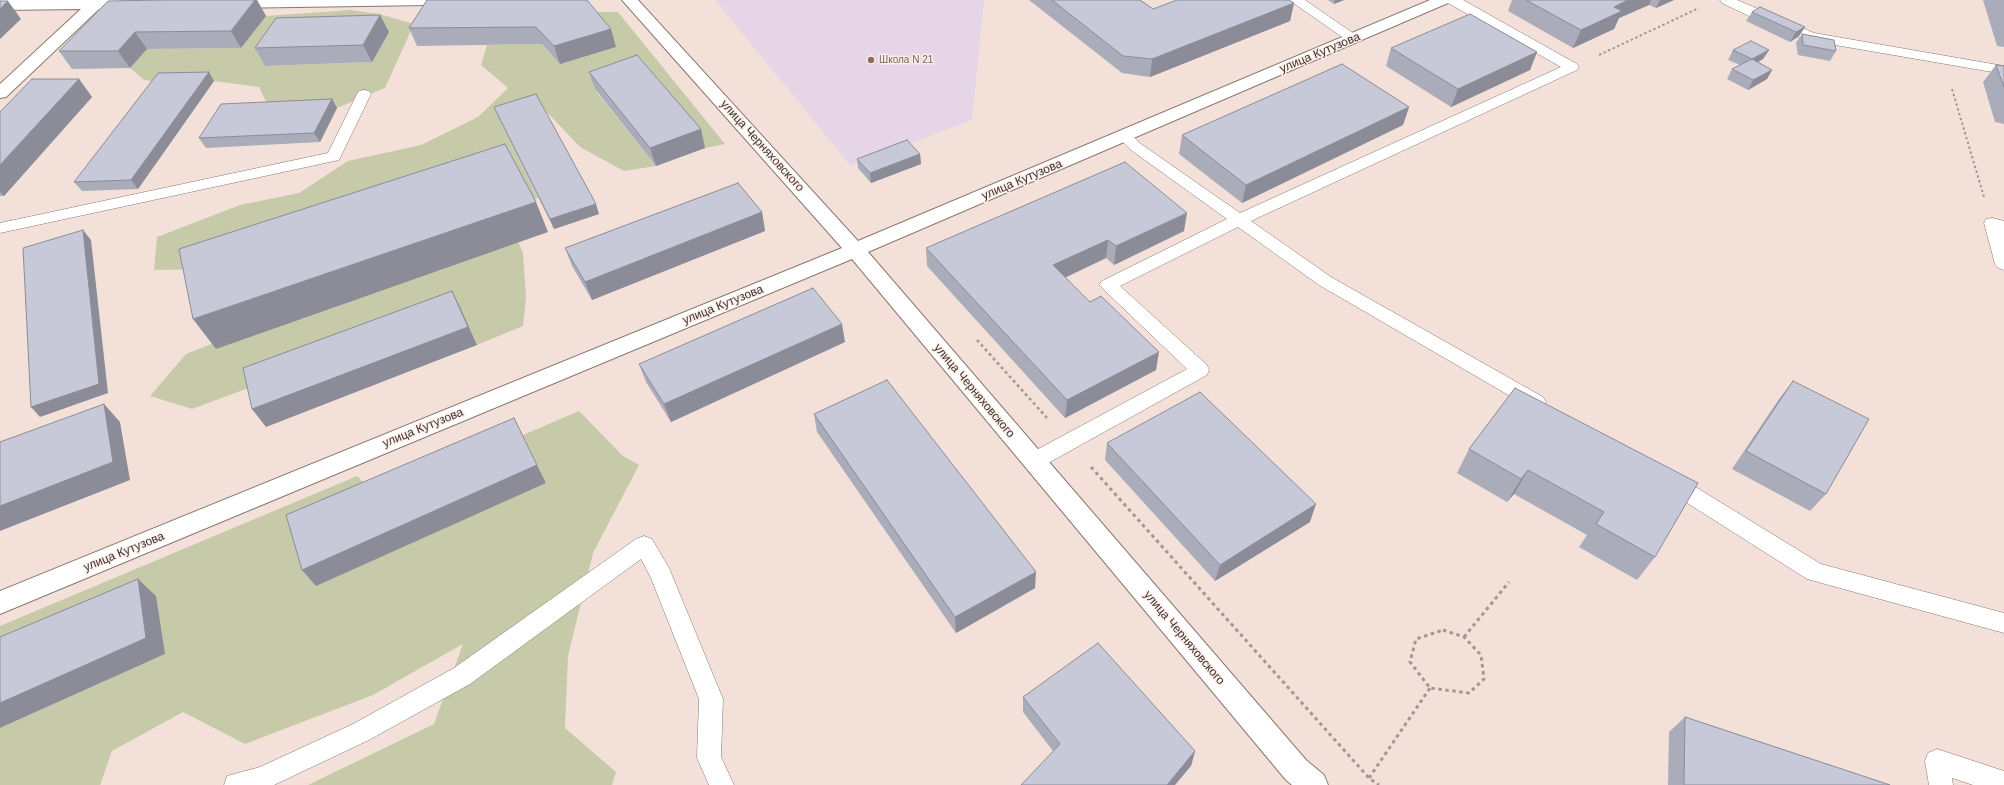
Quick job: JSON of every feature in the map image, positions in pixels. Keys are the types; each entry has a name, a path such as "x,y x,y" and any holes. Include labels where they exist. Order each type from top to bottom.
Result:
{"street":[{"path":"216,3 429,0"},
{"name":"улица Черняховского","path":"630,0 855,250 1296,770 1314,785"},
{"name":"улица Кутузова","path":"0,603 855,250 1443,0"},
{"path":"0,6 136,2"},
{"path":"0,93 95,4"}],"lane":[{"path":"1296,0 1354,38"},
{"path":"1453,0 1572,67"},
{"path":"1727,0 1762,17 1810,37 2004,70"},
{"path":"1034,461 1200,370 1108,285 1239,220 1572,67"},
{"path":"0,228 334,157 364,94"},
{"path":"1125,136 1136,147 1325,281 1551,411"},
{"path":"1998,225 2004,264"},
{"path":"1653,471 1815,572 2004,623"},
{"path":"236,785 262,778 361,732 462,676 644,544 661,575 711,699 709,758 722,785"},
{"path":"1941,785 1937,761 2004,783"}],"path":[{"path":"1572,67 1702,7"},
{"path":"1944,61 1998,225"},
{"path":"1464,637 1509,582"},
{"path":"1442,630 1464,637 1481,655 1484,679 1469,693 1430,688 1410,662 1416,639 1442,630"},
{"path":"1369,778 1430,688"}],"shaded area":[{"name":"Школа N 21","path":"715,0 984,0 972,120 851,166"}],"green space":[{"path":"350,10 379,14 414,24 385,88 337,108 271,112 259,87 214,81 164,83 144,80 130,68 147,49 241,48 266,16","holes":["388,33 372,62 266,66"]},
{"path":"587,12 618,12 725,144 705,148 595,90 656,166 624,171 580,147 539,104 498,116 538,198 504,209 523,253 526,298 523,326 477,345 461,309 192,409 150,396 186,354 307,306 216,269 154,270 157,237 240,205 299,193 348,161 421,145 478,117 508,88 481,65 487,45 542,44 560,64 616,47"},
{"path":"579,411 623,456 639,465 593,553 568,656 565,728 616,772 612,785 308,785 434,724 463,644 373,695 245,744 183,712 112,751 100,785 0,785 0,728 165,654 0,662 0,626 357,476 379,498 546,483 523,435"}],"building":[{"path":"255,0 231,31 135,32 118,51 59,51 108,1"},
{"path":"427,0 587,0 611,29 554,46 536,27 409,28"},
{"path":"1052,0 1140,0 1153,9 1177,0 1289,0 1294,3 1152,59 1123,56"},
{"path":"1526,0 1628,0 1614,7 1622,11 1581,30"},
{"path":"0,1 8,1 0,9"},
{"path":"1760,7 1805,27 1796,32 1752,12"},
{"path":"1470,14 1537,52 1458,89 1391,48"},
{"path":"380,15 363,45 255,48 276,18"},
{"path":"1802,34 1834,40 1836,51 1803,45"},
{"path":"1751,41 1769,50 1752,59 1733,50"},
{"path":"637,55 701,129 650,148 589,72"},
{"path":"1752,59 1772,70 1753,80 1732,69"},
{"path":"1342,64 1409,107 1246,185 1182,135"},
{"path":"1996,65 2004,66 2004,87"},
{"path":"209,72 131,180 74,182 158,73"},
{"path":"32,79 79,79 0,165 0,112"},
{"path":"536,94 596,204 550,219 494,107"},
{"path":"332,99 314,133 199,138 221,104"},
{"path":"907,140 920,154 870,173 857,159"},
{"path":"505,144 536,202 193,319 179,249"},
{"path":"1125,162 1187,213 1116,246 1108,240 1053,265 1090,302 1101,296 1159,352 1067,400 926,248"},
{"path":"738,183 762,212 585,282 565,248"},
{"path":"83,230 99,384 31,407 23,248"},
{"path":"813,288 842,324 664,404 639,364"},
{"path":"452,291 468,327 252,409 243,368"},
{"path":"887,380 1036,572 955,617 814,414"},
{"path":"1793,381 1869,419 1826,494 1746,451"},
{"path":"1515,388 1698,483 1655,557 1596,524 1604,512 1528,470 1521,479 1469,449"},
{"path":"1200,392 1316,504 1220,565 1107,443"},
{"path":"104,404 113,462 0,506 0,442"},
{"path":"514,418 537,465 302,570 286,515"},
{"path":"138,579 146,638 0,703 0,637"},
{"path":"1098,643 1195,751 1167,785 1021,785 1060,744 1023,697"},
{"path":"1685,717 1890,785 1684,785"}],"place":[{"name":"Школа N 21","path":"871,60"}]}
